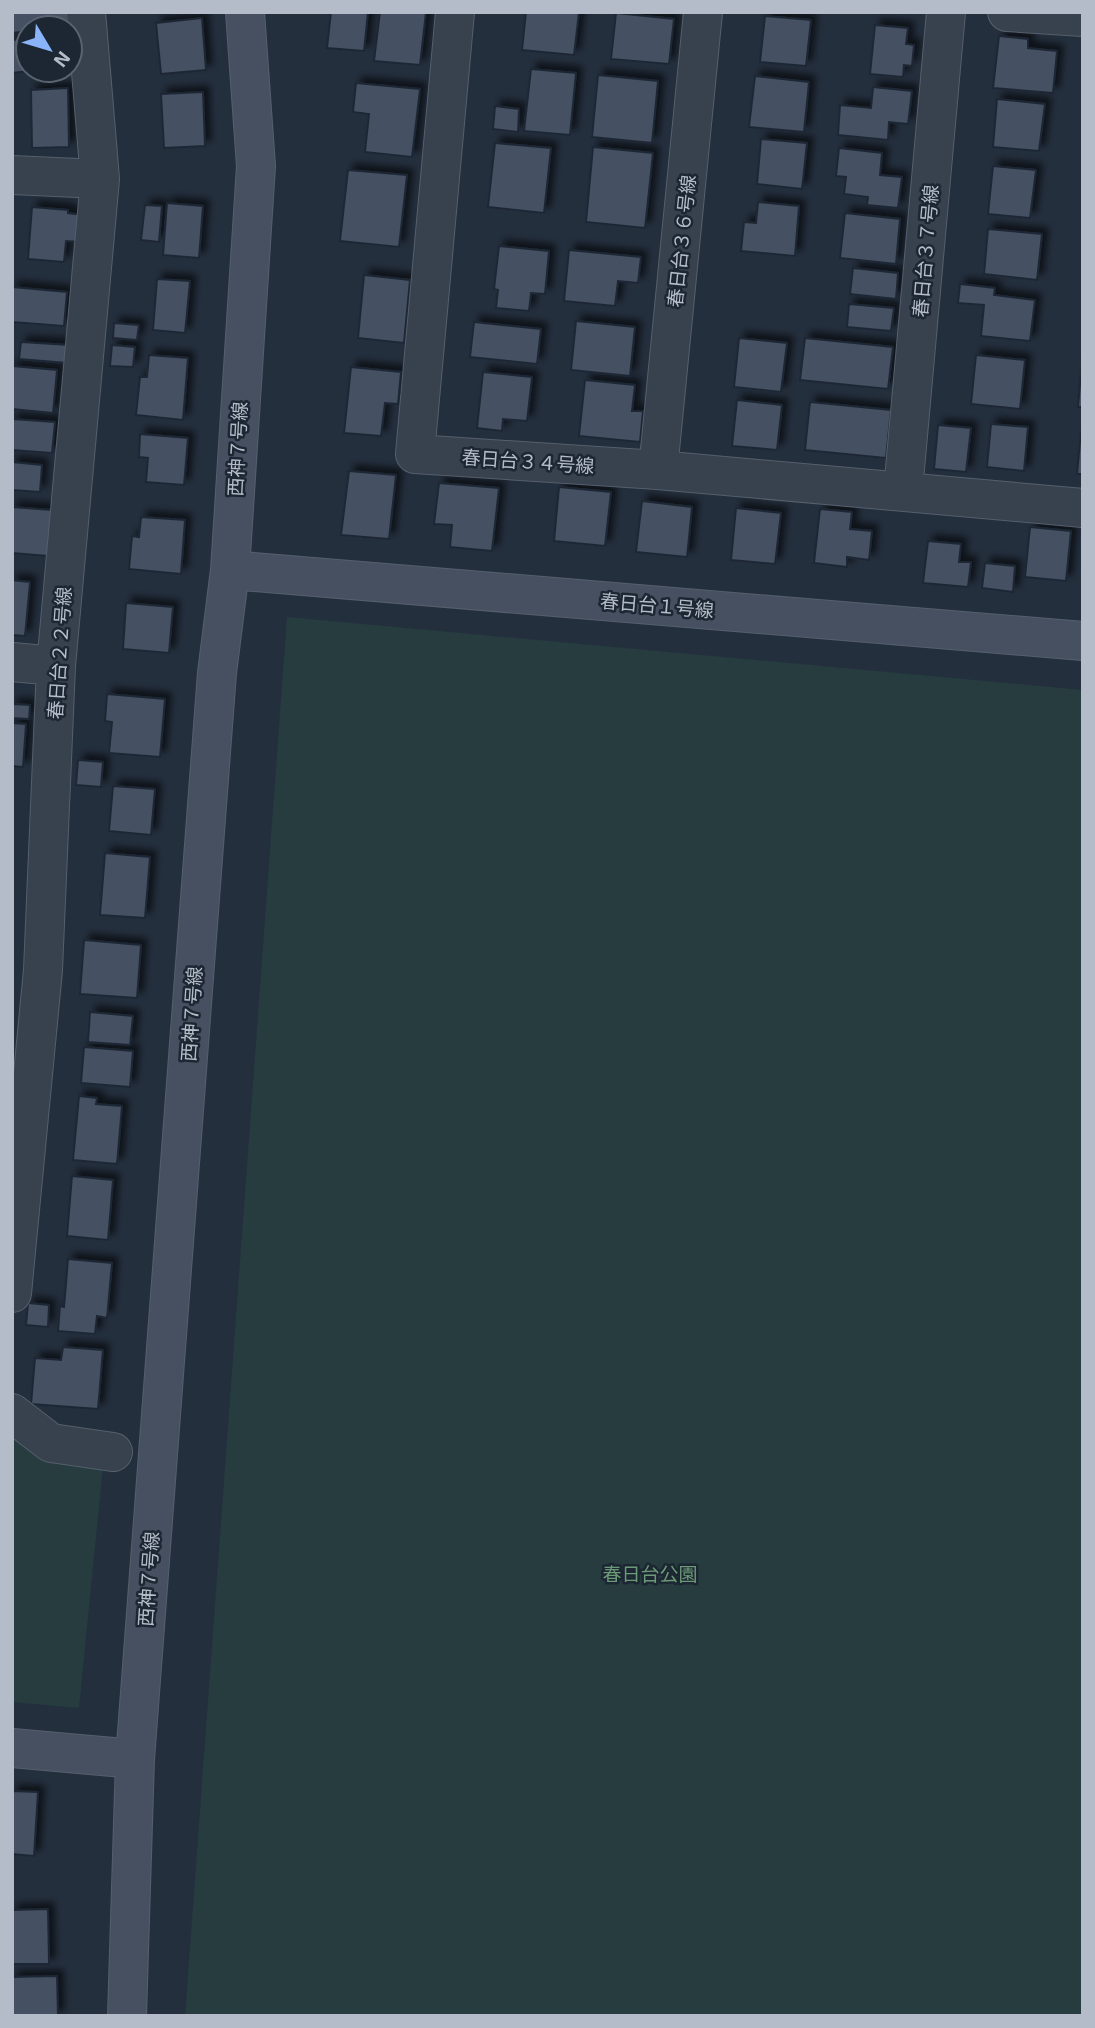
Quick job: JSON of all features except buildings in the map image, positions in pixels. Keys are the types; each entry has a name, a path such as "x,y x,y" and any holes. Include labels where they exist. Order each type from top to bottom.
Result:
{"street":[{"name":"春日台２２号線","path":"12,1293 28,969 100,179 86,12"},
{"name":"西神７号線","path":"127,2016 135,1759 217,673 230,570 256,166 245,12"},
{"name":"春日台３４号線","path":"455,12 415,454 658,470 1083,508"},
{"name":"春日台３６号線","path":"658,470 703,12"},
{"name":"春日台３７号線","path":"903,491 946,12"},
{"path":"1007,12 1083,18"},
{"path":"12,175 100,179"},
{"name":"春日台１号線","path":"230,570 1083,641"},
{"path":"12,662 56,666"},
{"path":"12,1413 51,1443 113,1452"},
{"path":"12,1748 135,1759"}],"green space":[{"name":"春日台公園","path":"287,617 1083,690 1083,2016 185,2016"},
{"path":"12,1435 103,1467 79,1708 12,1702"}]}
